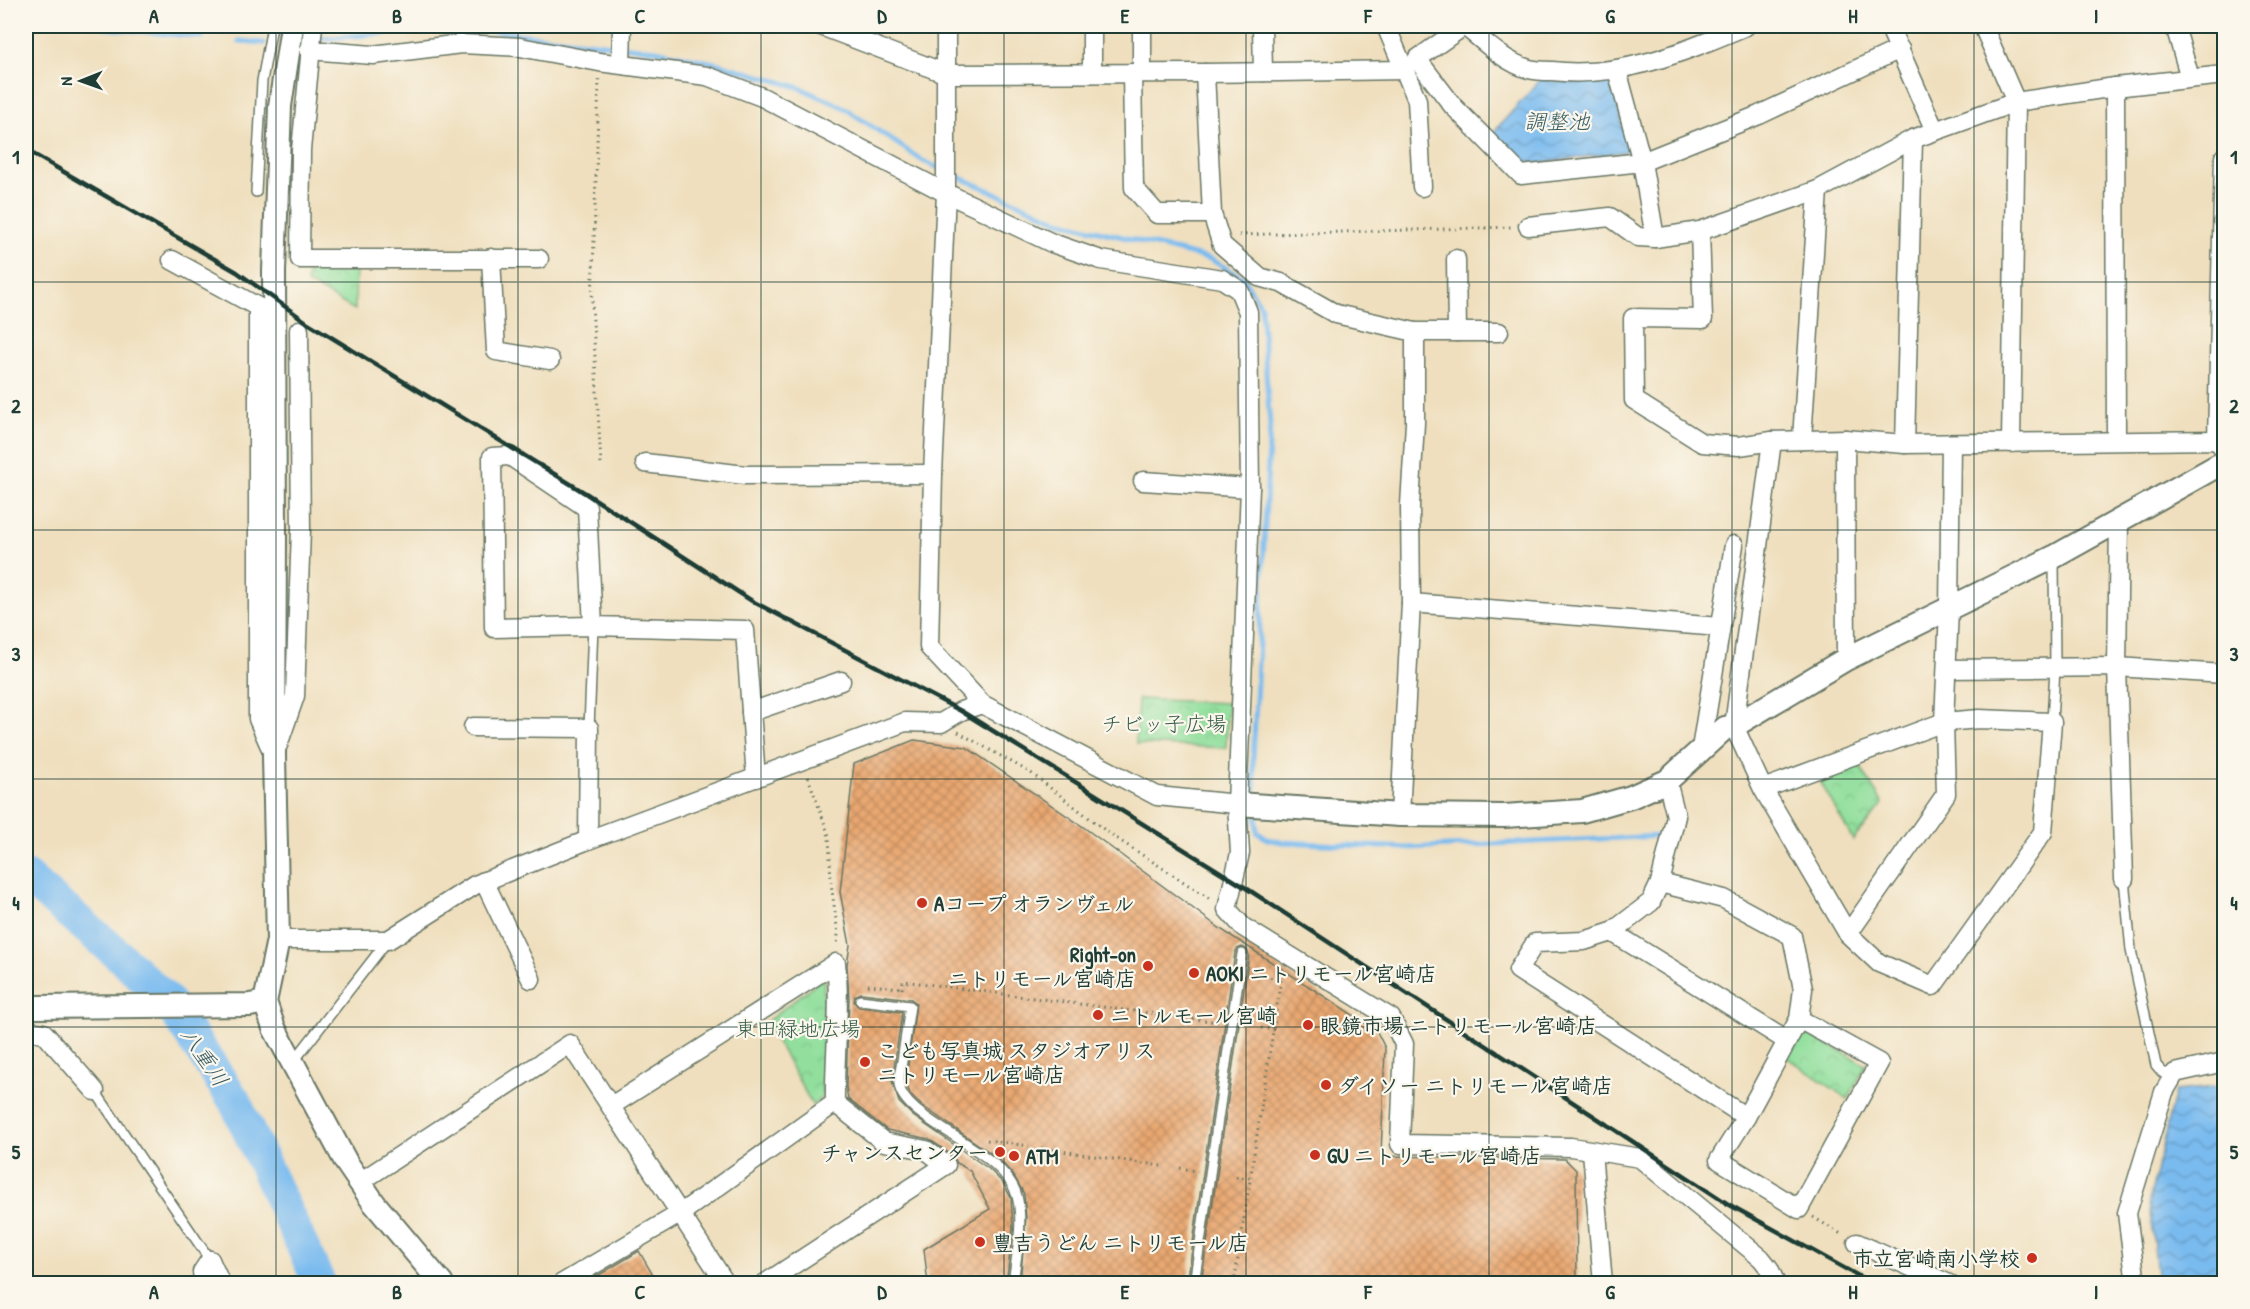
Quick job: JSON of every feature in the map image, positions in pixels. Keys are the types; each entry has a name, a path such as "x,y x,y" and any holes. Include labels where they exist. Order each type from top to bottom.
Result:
{"street":[{"path":"258,1003 278,940 274,756 274,272 280,106 292,26"},
{"path":"313,26 309,50 302,150 300,259 539,259"},
{"path":"621,64 622,26"},
{"path":"821,26 947,74 1405,70"},
{"path":"946,26 946,193 933,474 929,646 982,704 1157,796 1400,815 1504,816 1582,811 1631,796 1667,781 1725,728 1734,726 1846,659 2054,557 2224,462"},
{"path":"1092,26 1092,73"},
{"path":"1142,26 1137,73 1134,188 1157,214 1212,214"},
{"path":"1262,26 1263,72"},
{"path":"1386,26 1417,100 1422,187"},
{"path":"1746,26 1677,55 1617,70 1575,74 1528,69 1494,50 1465,26 1417,59 1453,106 1521,175 1642,162 1759,115 1900,49"},
{"path":"1889,26 1935,131"},
{"path":"1983,26 2016,102 2011,443"},
{"path":"2175,26 2190,78"},
{"path":"309,50 372,55 461,44 520,47 599,62 707,76 762,97 946,193 1052,243 1101,260 1222,279 1239,290 1248,312 1250,488 1237,804 1240,853 1227,909 1243,927 1391,1018 1404,1044 1400,1144 1571,1147 1640,1158 1761,1258 1769,1268 1776,1284"},
{"path":"1617,70 1642,162 1655,238"},
{"path":"1205,73 1212,214 1222,245 1258,277 1281,283 1336,314 1415,332 1499,332"},
{"path":"1528,226 1610,217 1638,237 1655,238 1700,231 1818,190 1912,139 2016,102 2115,87 2224,75"},
{"path":"2115,87 2116,440"},
{"path":"1905,444 1912,139"},
{"path":"1700,231 1703,319 1633,318 1634,400 1702,443 1739,446 1772,441 1845,439 1905,444 2116,440 2221,444 2224,157"},
{"path":"1802,440 1818,190"},
{"path":"491,258 496,351 550,360"},
{"path":"1456,259 1457,332"},
{"path":"171,260 258,307 258,720 274,756"},
{"path":"274,756 295,696 301,530 299,330"},
{"path":"1400,815 1410,603 1410,505 1415,423 1415,332"},
{"path":"1845,439 1846,659"},
{"path":"1762,789 1944,722 1979,719 2052,722 2043,832 1933,986 1879,963 1848,934 1762,789 1734,726 1735,702 1772,441"},
{"path":"1848,934 1946,794 1944,722 1949,610 1951,444"},
{"path":"593,627 587,508 510,456 492,457 494,628 745,630 756,778"},
{"path":"645,463 745,476 933,474"},
{"path":"1143,481 1250,488"},
{"path":"2119,520 2117,667 2124,879"},
{"path":"1701,749 1734,545"},
{"path":"1410,603 1720,627"},
{"path":"1947,669 2117,667 2224,674"},
{"path":"750,712 841,681"},
{"path":"278,940 388,940 484,881 905,722 941,723 961,711 982,704"},
{"path":"473,727 589,728 588,840"},
{"path":"1667,781 1676,816 1660,883 1651,902 1612,932 1584,941 1535,943 1518,970 1746,1117"},
{"path":"484,881 531,979"},
{"path":"1660,883 1724,899 1792,936 1803,989 1799,1019 1746,1117 1719,1160 1799,1209 1879,1063 1799,1019"},
{"path":"1612,932 1787,1041"},
{"path":"611,1106 837,963 839,988 834,1065 835,1103 884,1142 926,1150 946,1165 764,1284"},
{"path":"258,1003 274,1028 346,1162 374,1203 442,1284"},
{"path":"26,1005 34,1007 258,1003"},
{"path":"26,1030 44,1033 95,1091"},
{"path":"360,1182 570,1044 726,1284"},
{"path":"2136,1284 2127,1213 2164,1092 2175,1072 2224,1062"},
{"path":"561,1284 681,1213 835,1103"},
{"path":"1592,1151 1603,1284"},
{"path":"1857,1243 1949,1284"},
{"path":"204,1284 202,1272 210,1260"},
{"path":"210,1260 221,1284"}],"lane":[{"path":"256,192 262,81 272,26"},
{"path":"1239,290 1258,277"},
{"path":"2052,722 2055,668 2054,557"},
{"path":"589,728 593,627"},
{"path":"2124,879 2131,950 2156,1065 2163,1073 2175,1072"},
{"path":"293,1063 388,940"},
{"path":"1194,1284 1242,954"},
{"path":"860,1000 910,1006 899,1085 904,1098 915,1109 982,1154 1003,1173 1017,1194 1020,1221 1014,1284"},
{"path":"95,1091 210,1260"}],"path":[{"path":"599,62 592,303 600,465"},
{"path":"1220,236 1528,226"},
{"path":"941,723 1031,773 1110,834 1227,909"},
{"path":"802,761 829,836 831,883 838,934 837,963"},
{"path":"1234,1284 1281,979 1258,975"},
{"path":"901,996 903,981 1219,1022"},
{"path":"868,985 902,988"},
{"path":"1261,1028 1274,1030"},
{"path":"977,1139 1029,1146"},
{"path":"1041,1148 1161,1166"},
{"path":"1180,1168 1198,1171"},
{"path":"1236,1177 1250,1178"},
{"path":"1799,1209 1857,1243"}],"green space":[{"path":"308,265 356,265 355,310 307,283"},
{"name":"チビッ子広場","path":"1138,699 1228,703 1226,748 1136,744"},
{"path":"1858,763 1883,804 1853,840 1819,779"},
{"name":"東田緑地広場","path":"824,977 822,1097 813,1106 766,1022"},
{"path":"1804,1031 1866,1065 1848,1099 1786,1057 1798,1035"}],"water":[{"name":"調整池","path":"1542,78 1566,82 1612,80 1628,151 1525,165 1492,134"},
{"path":"2224,1086 2224,1283 2158,1283 2149,1202 2175,1091"}],"building":[{"name":"ニトルモール宮崎","path":"914,740 966,747 1082,826 1222,930 1376,1030 1385,1048 1381,1156 1565,1159 1576,1170 1577,1284 1201,1284 1249,955 1247,949 1242,947 1235,953 1187,1284 1020,1284 1026,1217 1024,1194 1014,1176 998,1158 921,1105 910,1094 906,1082 916,1003 911,999 861,993 855,996 854,1002 859,1007 902,1012 892,1081 899,1102 913,1116 989,1169 1003,1183 1011,1198 1013,1228 1006,1284 928,1284 924,1249 990,1209 970,1171 957,1163 953,1156 929,1139 887,1130 848,1099 846,1086 849,998 847,965 850,945 840,892 854,764"},
{"path":"639,1251 658,1284 584,1284"}],"waterway":[{"path":"319,39 457,27 656,50 719,64 798,87 843,107 923,161 941,169"},
{"path":"105,28 202,37"},
{"path":"239,41 264,43"},
{"path":"950,173 1059,221 1210,259 1243,278 1261,306 1270,425 1253,760 1255,798"},
{"path":"1256,811 1257,832 1267,839 1281,842 1407,848 1663,836"},
{"name":"八重川","path":"26,877 113,950 167,1000 234,1100 320,1284"}],"railway":[{"path":"26,150 237,272 308,323 587,494 752,601 961,711 1246,888 1728,1204 1873,1284"}],"place":[{"name":"Aコープ オランヴェル","path":"922,903"},
{"name":"Right-on ニトリモール宮崎店","path":"1148,966"},
{"name":"AOKI ニトリモール宮崎店","path":"1194,973"},
{"name":"ニトルモール宮崎","path":"1098,1015"},
{"name":"眼鏡市場 ニトリモール宮崎店","path":"1308,1025"},
{"name":"こども写真城 スタジオアリス ニトリモール宮崎店","path":"865,1062"},
{"name":"ダイソー ニトリモール宮崎店","path":"1326,1085"},
{"name":"チャンスセンター","path":"1000,1152"},
{"name":"GU ニトリモール宮崎店","path":"1315,1155"},
{"name":"ATM","path":"1014,1156"},
{"name":"豊吉うどん ニトリモール店","path":"980,1242"},
{"name":"市立宮崎南小学校","path":"2032,1258"}]}
